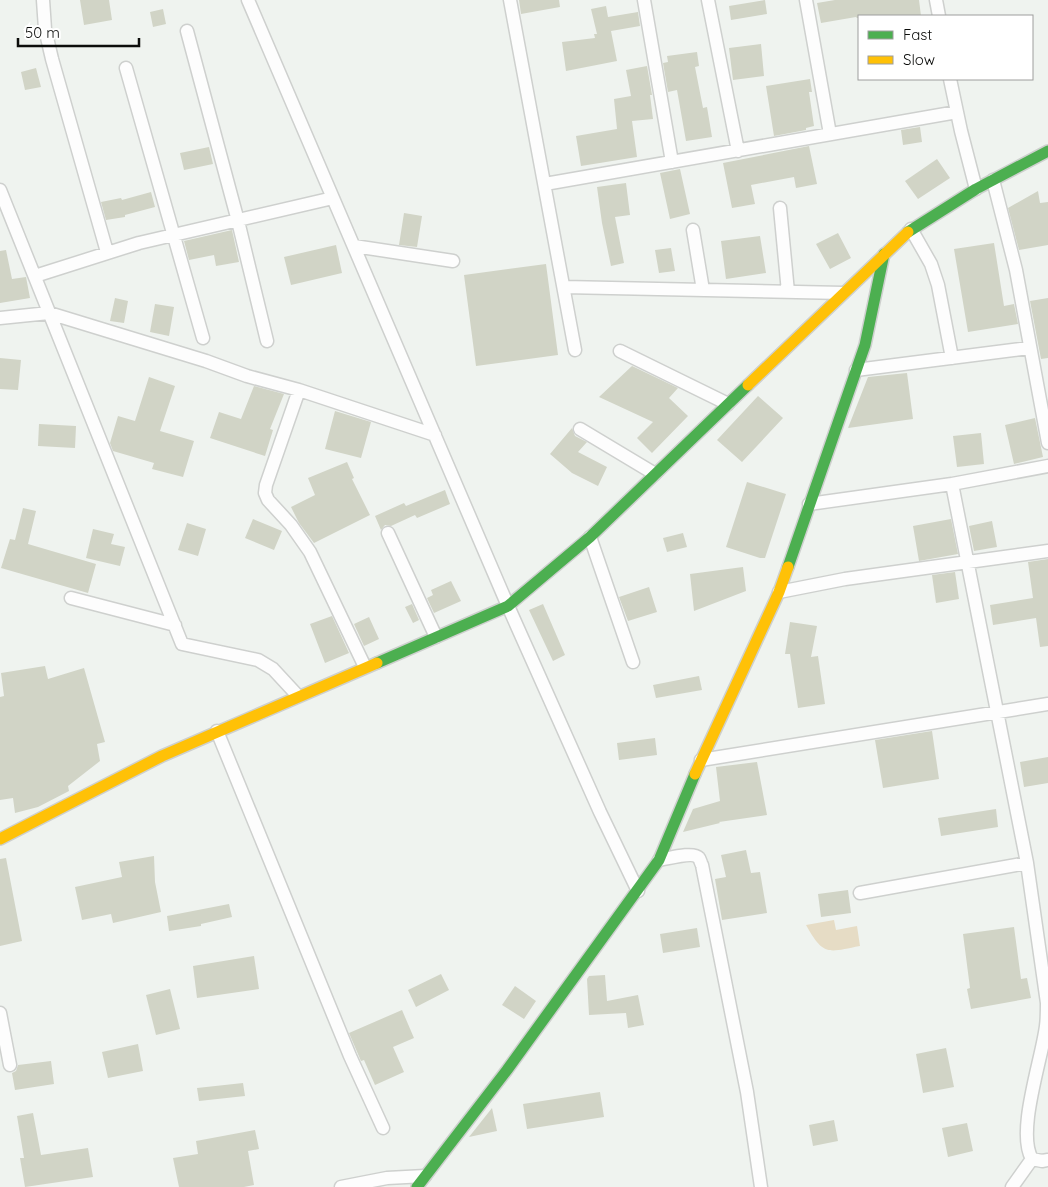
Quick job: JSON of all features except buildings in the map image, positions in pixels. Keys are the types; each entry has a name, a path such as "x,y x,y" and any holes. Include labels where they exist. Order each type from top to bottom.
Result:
{"street":[{"path":"42,0 45,29 52,59 107,252"},
{"path":"248,0 508,606 600,812 638,891"},
{"path":"510,0 575,350"},
{"path":"644,0 672,162"},
{"path":"708,0 738,151"},
{"path":"806,0 830,134"},
{"path":"936,0 939,15"},
{"path":"187,31 238,221 267,341"},
{"path":"126,68 203,338"},
{"path":"950,80 976,189"},
{"path":"545,184 957,112"},
{"path":"0,839 162,756 508,606 590,537 911,229 976,189 1048,151"},
{"path":"993,180 1016,270 1048,443"},
{"path":"0,190 182,644 258,660 273,669 298,696"},
{"path":"35,276 107,252 174,234 333,198"},
{"path":"780,208 788,292"},
{"path":"911,229 931,264 938,285 952,358"},
{"path":"694,230 703,290"},
{"path":"354,246 453,261"},
{"path":"417,1187 506,1070 659,860 701,760 778,592 865,344 884,254"},
{"path":"564,287 843,293"},
{"path":"0,318 49,314 206,361 247,376 299,390 435,435"},
{"path":"856,370 1029,348"},
{"path":"620,351 728,404"},
{"path":"299,390 266,485 265,493 268,500 291,525 310,552 365,668"},
{"path":"580,429 655,474"},
{"path":"809,504 952,484 1048,466"},
{"path":"952,484 1027,863 1047,1003 1046,1026 1026,1128 1028,1152 1032,1159 1048,1160"},
{"path":"388,534 436,637"},
{"path":"590,537 633,662"},
{"path":"778,592 845,579 1048,551"},
{"path":"71,598 175,625"},
{"path":"701,760 1048,704"},
{"path":"217,731 350,1056 383,1128"},
{"path":"659,860 690,855 696,856 702,866 747,1092 761,1187"},
{"path":"860,893 1027,863"},
{"path":"0,1013 10,1064"},
{"path":"1012,1187 1032,1159"},
{"path":"341,1187 387,1178 425,1176"}],"shaded area":[{"path":"834,920 836,930 857,926 860,946 841,950 828,950 818,943 806,925"}],"traffic: fast":[{"path":"908,232 976,189 1048,151"},
{"path":"788,567 865,345 884,254"},
{"path":"377,663 508,606 590,537 748,385"},
{"path":"417,1187 507,1070 659,860 695,774"}],"traffic: slow":[{"path":"748,385 908,232"},
{"path":"695,774 779,592 788,567"},
{"path":"0,839 162,756 377,663"}]}
